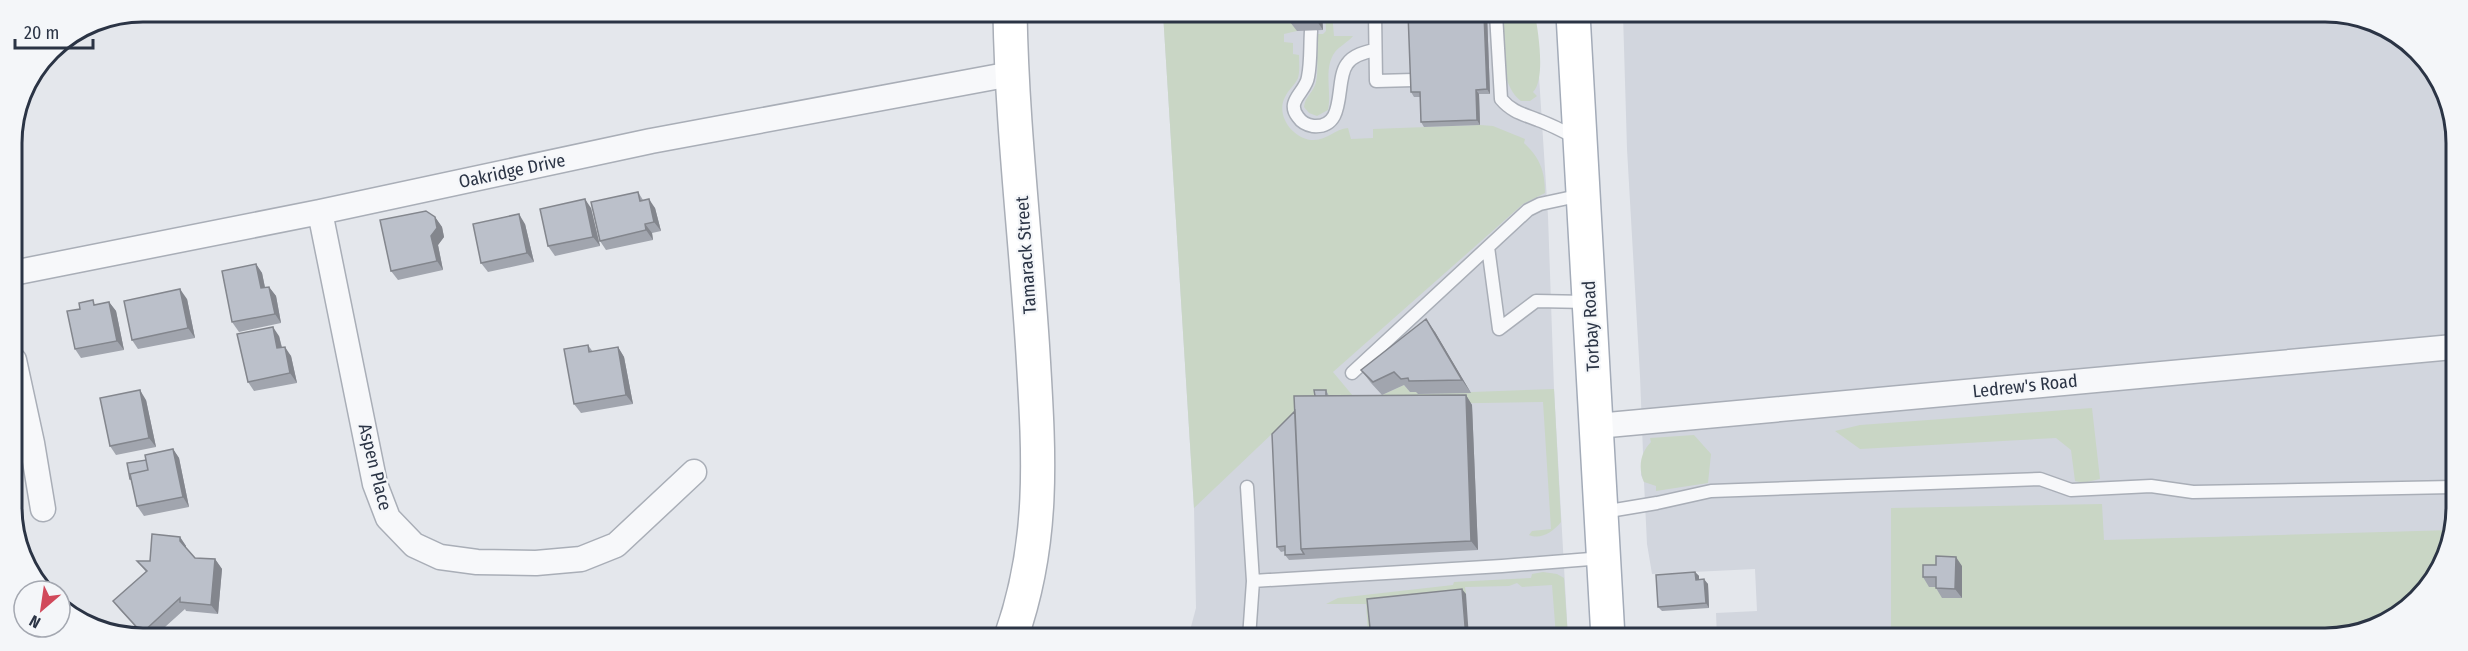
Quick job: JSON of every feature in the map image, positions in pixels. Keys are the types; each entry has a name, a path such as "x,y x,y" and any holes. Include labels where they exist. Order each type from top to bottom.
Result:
{"main road":[{"name":"Torbay Road","path":"1573,22 1608,628"},
{"name":"Tamarack Street","path":"1010,23 1011,74 1028,269 1040,462 1037,530 1024,601 1014,628"}],"street":[{"name":"Oakridge Drive","path":"23,271 320,212 651,141 1011,74"},
{"name":"Aspen Place","path":"320,212 375,484 388,518 414,545 440,557 477,562 536,563 581,559 616,545 694,472"},
{"name":"Ledrew's Road","path":"1597,426 2446,348"},
{"path":"22,398 43,508"}],"lane":[{"path":"1375,22 1376,81 1414,80"},
{"path":"1496,22 1494,76 1501,99 1509,108 1579,139"},
{"path":"1311,31 1306,87 1295,97 1293,108 1303,123 1310,126 1320,126 1329,122 1337,110 1343,71 1347,62 1362,53 1375,50"},
{"path":"1352,373 1528,210 1540,204 1583,195"},
{"path":"1488,247 1499,329 1536,301 1589,302"},
{"path":"1602,512 1711,492 2040,478 2071,490 2151,486 2193,492 2446,487"},
{"path":"1247,487 1253,581 1250,628"},
{"path":"1253,581 1502,567 1604,558"}],"shaded area":[{"path":"1536,22 1548,216 1554,389 1567,628 1191,628 1196,608 1194,508 1164,23"},
{"path":"1623,22 2324,22 2348,25 2378,35 2410,58 2429,83 2439,105 2446,144 2446,507 2439,546 2429,568 2415,587 2392,608 2363,622 2332,628 1717,628 1716,613 1757,611 1755,569 1652,574 1647,544 1644,482 1641,475 1643,453 1640,376 1627,149"}],"green space":[{"path":"1297,22 1297,31 1284,34 1284,42 1293,43 1293,54 1299,55 1299,75 1285,97 1282,112 1288,126 1300,136 1319,140 1348,128 1351,139 1373,138 1373,129 1493,126 1525,139 1524,143 1540,165 1545,193 1523,204 1333,372 1353,396 1382,395 1404,385 1410,392 1419,394 1554,389 1561,522 1551,532 1542,536 1529,535 1532,531 1551,529 1543,402 1301,406 1194,508 1164,23"},
{"path":"1326,22 1333,22 1334,36 1353,36 1331,58 1328,110 1317,116 1309,113 1304,107 1316,82 1316,34 1323,34 1326,31"},
{"path":"1502,22 1536,22 1540,66 1537,86 1533,92 1537,96 1530,101 1521,101 1508,84 1502,49"},
{"path":"2092,408 2100,479 2083,483 2075,481 2071,450 2056,438 1860,449 1835,431 1860,425"},
{"path":"1694,435 1711,454 1708,483 1656,491 1656,486 1644,482 1641,461 1644,451 1651,442 1650,438"},
{"path":"2102,504 2104,540 2443,530 2436,554 2415,587 2392,608 2371,619 2348,626 2332,628 1891,628 1891,508"},
{"path":"1543,572 1557,574 1564,578 1567,628 1555,628 1552,585 1522,587 1517,583 1509,586 1465,587 1466,594 1383,628 1368,628 1366,604 1326,604 1338,598 1453,585 1454,582 1531,578 1532,574"}],"building":[{"path":"1408,22 1484,22 1487,89 1476,90 1477,120 1421,122 1420,92 1411,92"},
{"path":"638,192 640,201 649,199 654,222 645,224 646,230 600,241 591,202"},
{"path":"585,199 593,237 548,246 540,209"},
{"path":"426,211 435,217 437,228 431,236 437,261 391,271 380,220"},
{"path":"519,214 527,253 481,263 473,224"},
{"path":"256,264 261,288 269,287 275,314 232,322 222,271"},
{"path":"180,289 188,328 132,340 124,301"},
{"path":"93,300 94,305 109,302 117,341 75,349 67,311 80,309 79,303"},
{"path":"1426,319 1462,380 1409,381 1408,378 1401,379 1394,372 1373,382 1361,370"},
{"path":"273,327 277,348 285,347 290,373 248,382 237,334"},
{"path":"588,345 589,352 618,347 626,395 574,404 564,349"},
{"path":"140,390 149,438 110,446 100,398"},
{"path":"1314,390 1326,390 1326,396 1315,396"},
{"path":"1466,395 1471,541 1301,549 1294,396"},
{"path":"1295,411 1301,549 1304,554 1285,555 1285,546 1277,547 1272,434"},
{"path":"173,449 183,497 137,506 130,474 148,470 145,455"},
{"path":"146,460 148,470 130,474 130,479 127,463"},
{"path":"152,534 180,537 180,541 195,558 215,559 211,605 180,602 180,598 147,628 137,628 113,601 147,571 137,561 150,561"},
{"path":"1936,556 1956,557 1955,589 1936,588 1936,577 1923,577 1923,565 1936,565"},
{"path":"1695,572 1696,580 1704,579 1706,603 1658,607 1656,575"},
{"path":"1462,589 1465,628 1370,628 1367,599"}]}
